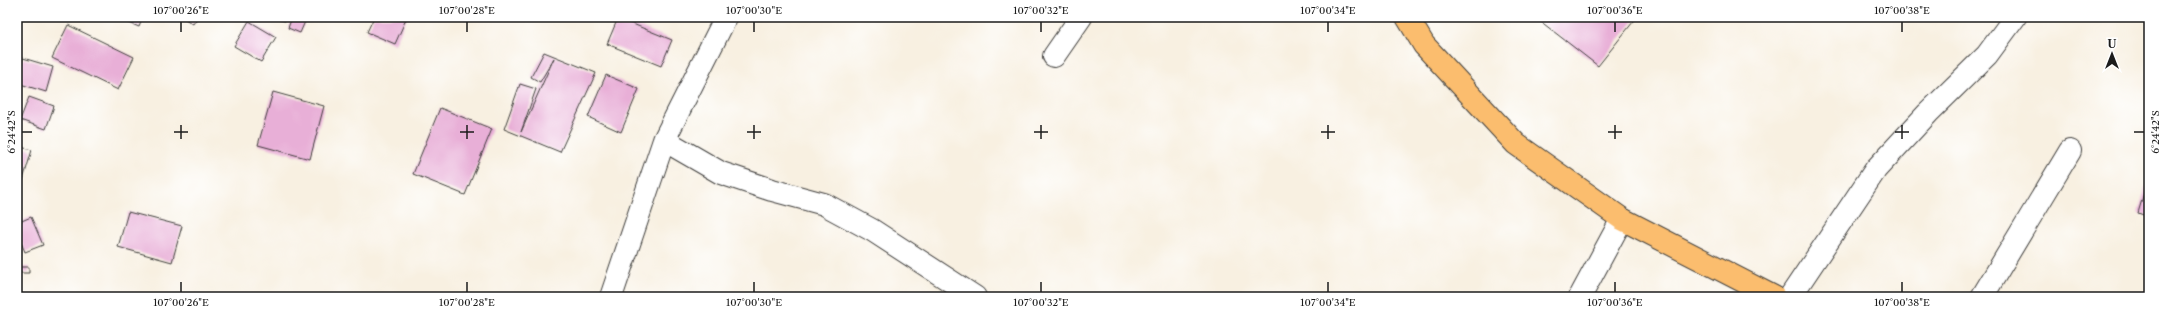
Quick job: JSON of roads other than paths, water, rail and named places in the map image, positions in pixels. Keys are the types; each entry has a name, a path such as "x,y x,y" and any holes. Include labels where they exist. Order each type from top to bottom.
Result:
{"main road":[{"path":"1407,17 1424,45 1516,144 1622,218 1774,297"}],"street":[{"path":"611,297 664,140 726,17"},
{"path":"1054,56 1080,17"},
{"path":"1790,297 1876,170 1928,113 1987,55 2015,17"},
{"path":"664,140 721,173 772,190 824,204 872,230 975,297"},
{"path":"1982,297 2070,151"},
{"path":"1580,297 1622,218"}]}
